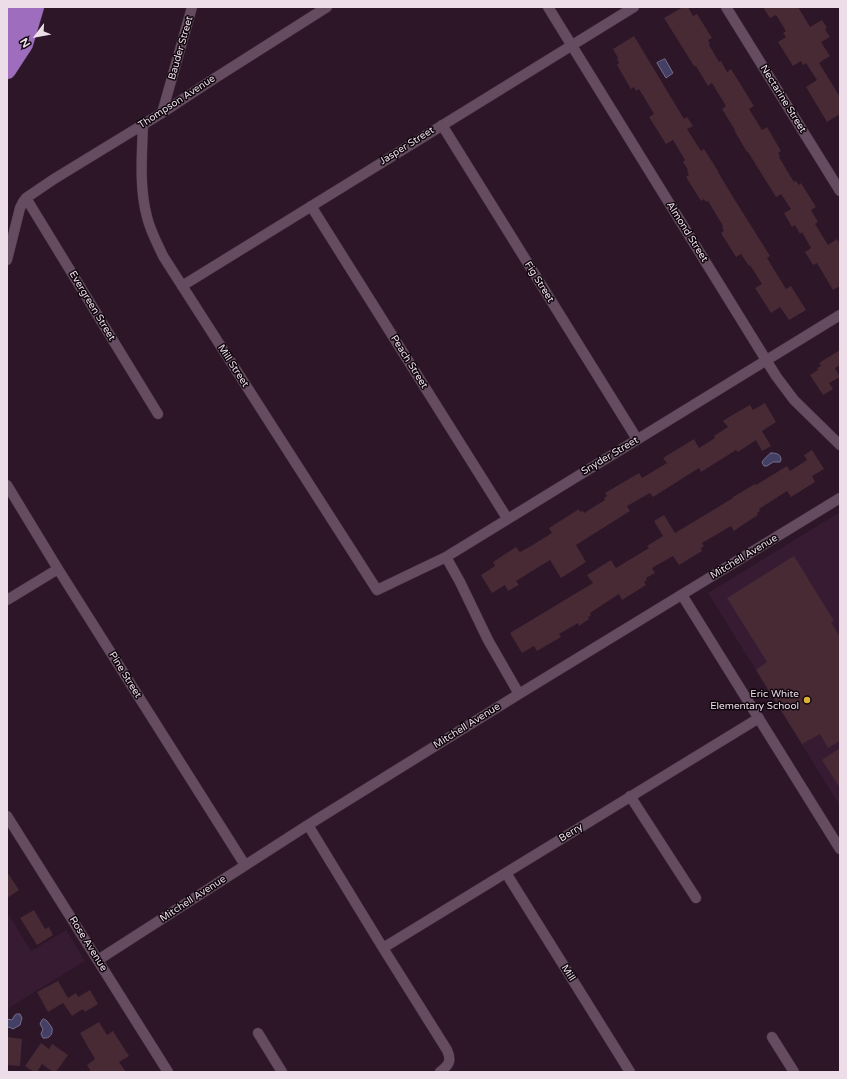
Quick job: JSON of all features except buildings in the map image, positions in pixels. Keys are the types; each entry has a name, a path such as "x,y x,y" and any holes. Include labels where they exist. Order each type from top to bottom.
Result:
{"highway":[{"path":"7,49 18,7"},
{"path":"7,70 24,44 35,7"}],"street":[{"name":"Bauder Street","path":"162,112 192,7"},
{"name":"Thompson Avenue","path":"26,198 327,7"},
{"name":"Almond Street","path":"548,7 776,376 794,400 840,445"},
{"name":"Jasper Street","path":"182,286 634,7"},
{"name":"Nectarine Street","path":"726,7 840,191"},
{"name":"Mill Street","path":"143,124 143,199 153,236 163,256 377,590"},
{"name":"Fig Street","path":"442,125 637,439"},
{"path":"7,260 20,208 26,198"},
{"name":"Evergreen Street","path":"26,198 158,414"},
{"name":"Peach Street","path":"310,206 507,518"},
{"name":"Snyder Street","path":"377,590 446,557 507,518 840,315"},
{"name":"Pine Street","path":"7,485 244,865"},
{"name":"Mitchell Avenue","path":"98,960 308,825 840,498"},
{"path":"446,557 460,582 488,640 519,694"},
{"path":"7,600 58,569"},
{"path":"682,595 840,849"},
{"name":"Berry","path":"383,948 759,718"},
{"path":"630,796 696,898"},
{"name":"Rose Avenue","path":"7,816 168,1072"},
{"path":"308,825 447,1050 450,1056 449,1062 440,1072"},
{"name":"Mill","path":"506,873 630,1072"},
{"path":"258,1033 282,1072"},
{"path":"772,1037 794,1072"}],"shaded area":[{"path":"665,59 673,73 666,78 657,63"},
{"path":"771,453 779,455 781,458 780,462 773,462 767,466 764,466 762,462"},
{"name":"Eric White Elementary School","path":"840,512 840,806 708,593"},
{"path":"9,915 31,951 66,930 85,961 7,1009 7,916"},
{"path":"17,1014 20,1014 22,1018 20,1025 13,1029 9,1027 7,1028 7,1019 12,1020"},
{"path":"44,1019 52,1028 51,1034 48,1038 43,1038 41,1034 43,1029 40,1024"}],"place":[{"name":"Eric White Elementary School","path":"807,700"}]}
